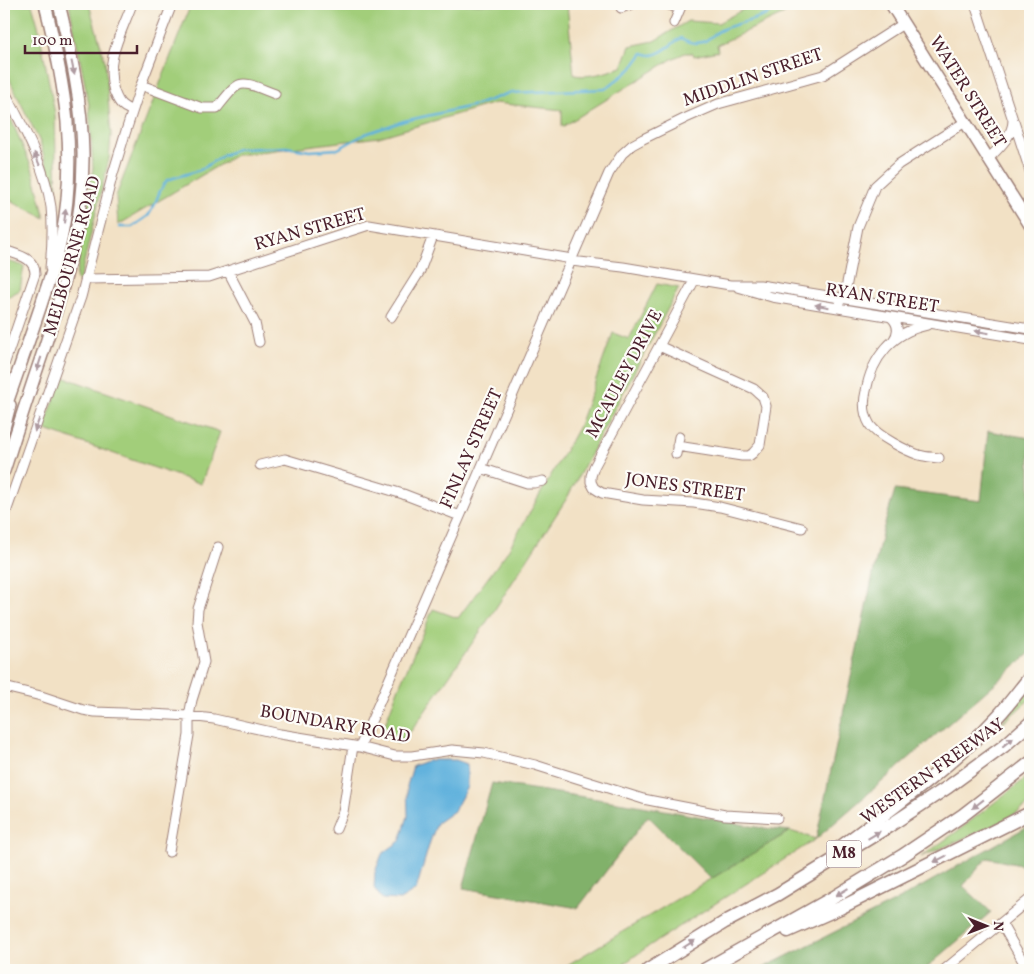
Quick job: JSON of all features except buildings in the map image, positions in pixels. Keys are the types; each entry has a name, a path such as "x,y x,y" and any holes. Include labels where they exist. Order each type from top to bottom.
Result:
{"highway":[{"path":"778,894 905,799 942,768 1000,715 1030,677"},
{"name":"WESTERN FREEWAY","path":"648,970 725,922 778,894 889,826 948,787 1004,746 1030,724"},
{"name":"M8","path":"704,970 836,896 902,856 963,815 1030,763"},
{"path":"719,961 840,908 1030,813"}],"main road":[{"path":"4,428 55,263 68,194 68,129 65,95 45,4"},
{"path":"4,471 65,284 74,248 80,208 83,154 81,114 75,76 58,4"},
{"name":"WATER STREET","path":"891,4 1030,225"},
{"path":"4,412 33,330"}],"street":[{"path":"132,4 114,53 111,74 118,100 122,106 132,111"},
{"name":"MELBOURNE ROAD","path":"4,518 87,280 112,177 132,111 172,4"},
{"path":"621,8 632,4"},
{"path":"667,4 681,6 674,24"},
{"path":"975,4 1030,171"},
{"name":"MIDDLIN STREET","path":"614,164 622,154 636,143 702,111 727,101 823,75 904,24"},
{"path":"141,85 202,108 217,108 234,87 240,84 247,83 275,94"},
{"path":"4,90 39,162 46,185 52,225 52,246 45,293"},
{"path":"4,96 11,105"},
{"path":"988,159 1011,132 1014,124 1013,117"},
{"path":"839,308 840,300 844,298 858,228 875,186 899,164 965,122"},
{"name":"FINLAY STREET","path":"336,829 343,812 357,747 614,164"},
{"name":"RYAN STREET","path":"87,280 209,277 369,225 730,285 766,286 1030,329"},
{"path":"391,317 420,271 433,236"},
{"path":"4,250 27,259 35,270 4,366"},
{"path":"228,271 256,323 259,342"},
{"name":"MCAULEY DRIVE","path":"593,486 590,477 594,466 695,279"},
{"name":"RYAN STREET","path":"730,285 772,297 1030,340"},
{"path":"891,317 895,320 898,328 897,335 873,367 864,403 866,417 874,430 884,437 916,454 939,458"},
{"path":"893,341 917,328 934,324"},
{"path":"659,346 754,389 762,395 766,403 760,445 751,455 740,456 677,445"},
{"path":"260,465 285,459 403,494 460,516"},
{"path":"481,468 526,482 543,481"},
{"name":"JONES STREET","path":"593,486 606,494 648,500 720,506 802,528"},
{"path":"170,852 189,735 189,716 204,662 197,622 198,609 218,547"},
{"name":"BOUNDARY ROAD","path":"4,687 95,712 189,716 222,721 286,736 400,756 452,750 484,753 535,764 643,799 725,814 777,818"},
{"path":"944,970 1030,899"},
{"path":"1001,923 1028,970"}],"green space":[{"path":"9,4 32,4 38,25 55,114 57,202 40,142 4,65 5,20"},
{"path":"69,4 89,4 105,61 111,135 109,159 79,283 76,277 93,168 89,105"},
{"path":"191,4 567,4 574,75 586,76 622,67 630,46 654,41 688,21 718,23 746,8 765,4 798,4 784,14 717,45 718,51 694,56 693,53 685,53 672,59 562,127 562,110 495,103 379,137 236,155 118,225 116,196"},
{"path":"4,111 11,119 32,168 45,218 4,197"},
{"path":"4,260 24,266 20,290 4,299"},
{"path":"657,284 679,288 567,498 486,623 412,730 398,744 382,732 399,687 433,609 458,618 507,552 578,428 613,333 629,339"},
{"path":"63,377 220,432 201,484 43,429"},
{"path":"988,431 1030,438 1030,653 816,839 882,533 895,490 981,501"},
{"path":"1030,687 1030,699 997,728"},
{"path":"1030,775 1030,804 1008,819 921,857 959,830"},
{"path":"492,783 790,831 711,879 648,816 578,908 463,888"},
{"path":"1030,825 1030,867 987,858 963,886 991,912 924,970 759,970 894,902"},
{"path":"790,831 816,839 646,948 615,970 559,970"}],"water":[{"path":"429,760 456,760 467,764 467,787 454,811 437,823 416,890 400,900 382,899 374,888 375,872 382,854 400,841 408,816 407,786 413,766"}],"waterway":[{"path":"119,227 132,227 148,216 167,180 200,170 237,149 286,147 310,151 338,149 365,134 404,121 476,105 509,93 605,89 631,69 643,53 648,55 659,53 681,38 694,43 704,41 723,29 762,16 785,4"}]}
